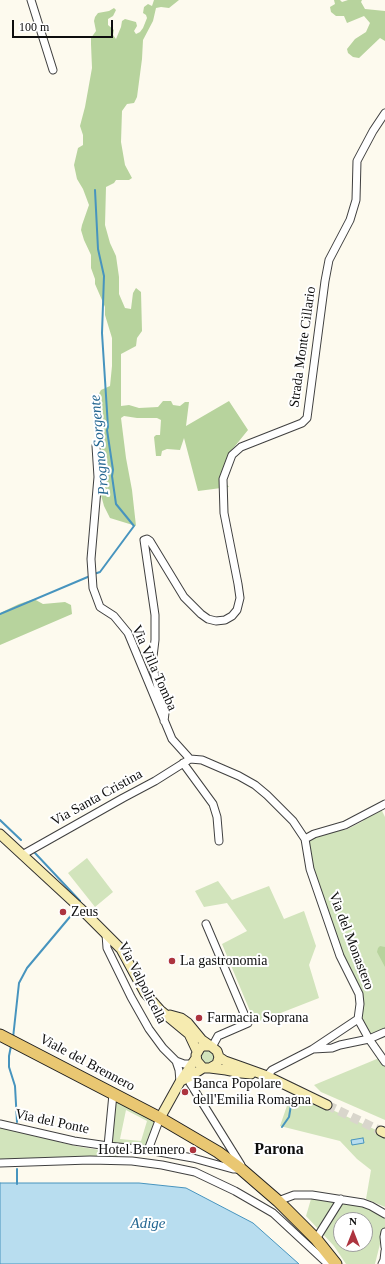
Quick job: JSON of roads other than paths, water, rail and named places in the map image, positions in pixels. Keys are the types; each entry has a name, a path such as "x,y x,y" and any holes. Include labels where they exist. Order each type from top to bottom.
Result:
{"main road":[{"name":"Via Valpolicella","path":"0,834 106,934"},
{"path":"106,934 121,949 145,993 153,1003 189,1034 198,1064 207,1068 264,1075"},
{"path":"165,1013 181,1018 188,1023 202,1040 217,1051 219,1057 217,1064 180,1082"},
{"name":"Viale del Brennero","path":"1,1036 160,1118 218,1152 241,1169 278,1201 316,1239 336,1264"},
{"path":"160,1118 180,1082 203,1046 212,1046"},
{"path":"219,1057 225,1061 264,1075 327,1105"}],"street":[{"path":"31,0 53,70"},
{"name":"Strada Monte Cillario","path":"164,721 165,713 152,665 155,640 155,615 144,540 147,539 150,541 184,597 201,614 208,619 216,621 225,620 232,616 237,610 240,598 224,513 223,479 232,455 241,447 302,423 307,418 325,281 330,260 350,220 356,200 357,161 373,131 385,113"},
{"name":"Via Villa Tomba","path":"96,446 98,477 91,559 93,588 100,607 114,616 128,633 172,739 193,759"},
{"name":"Via Santa Cristina","path":"22,855 193,759"},
{"name":"Via del Monastero","path":"193,759 202,760 224,769 255,785 293,821 305,839 310,869 333,938 340,956 359,994 360,1004 358,1019"},
{"path":"184,763 213,804 217,817 219,841"},
{"path":"305,839 314,834 345,825 385,804"},
{"path":"206,924 248,1023 218,1036 212,1046"},
{"name":"Via Valpolicella","path":"106,934 106,948 131,997 156,1040 176,1061"},
{"path":"264,1075 313,1049 358,1019 369,1039 385,1062"},
{"path":"313,1049 332,1048 369,1039 385,1032"},
{"path":"176,1061 184,1064 195,1058"},
{"path":"176,1061 179,1070 180,1082"},
{"path":"189,1077 190,1083 241,1165 241,1169"},
{"path":"108,1146 113,1094"},
{"path":"148,1150 160,1118"},
{"name":"Via del Ponte","path":"3,1124 74,1141 148,1150 193,1158 233,1169 241,1169"},
{"path":"0,1163 90,1160 132,1161 162,1165 195,1172 235,1191 273,1213 328,1264"},
{"path":"278,1201 294,1195 302,1194 363,1203 385,1214"},
{"path":"316,1239 341,1199"},
{"path":"385,1232 385,1247"},
{"path":"382,1264 385,1251"}],"water":[{"path":"363,1138 364,1143 352,1145 351,1140"},
{"name":"Adige","path":"0,1183 139,1183 186,1188 253,1223 299,1264 0,1264"}],"waterway":[{"name":"Progno Sorgente","path":"94,574 100,572 134,526 116,504 112,476 113,470 107,430 102,333 104,276 98,249 95,190"},
{"name":"Progno Sorgente","path":"0,614 90,576"},
{"path":"0,820 21,840"},
{"path":"35,853 80,901"},
{"path":"13,1038 19,983 27,968 74,912"},
{"path":"11,1046 9,1067 15,1086 17,1122"},
{"path":"282,1127 289,1117 292,1099 297,1096"},
{"path":"17,1169 17,1184"}],"tunnel":[{"path":"327,1105 381,1131"}],"place":[{"name":"Zeus","path":"63,912"},
{"name":"La gastronomia","path":"172,961"},
{"name":"Farmacia Soprana","path":"199,1018"},
{"name":"Banca Popolare dell'Emilia Romagna","path":"185,1092"},
{"name":"Hotel Brennero","path":"193,1150"}],"district":[{"name":"Parona","path":"279,1150"}]}
